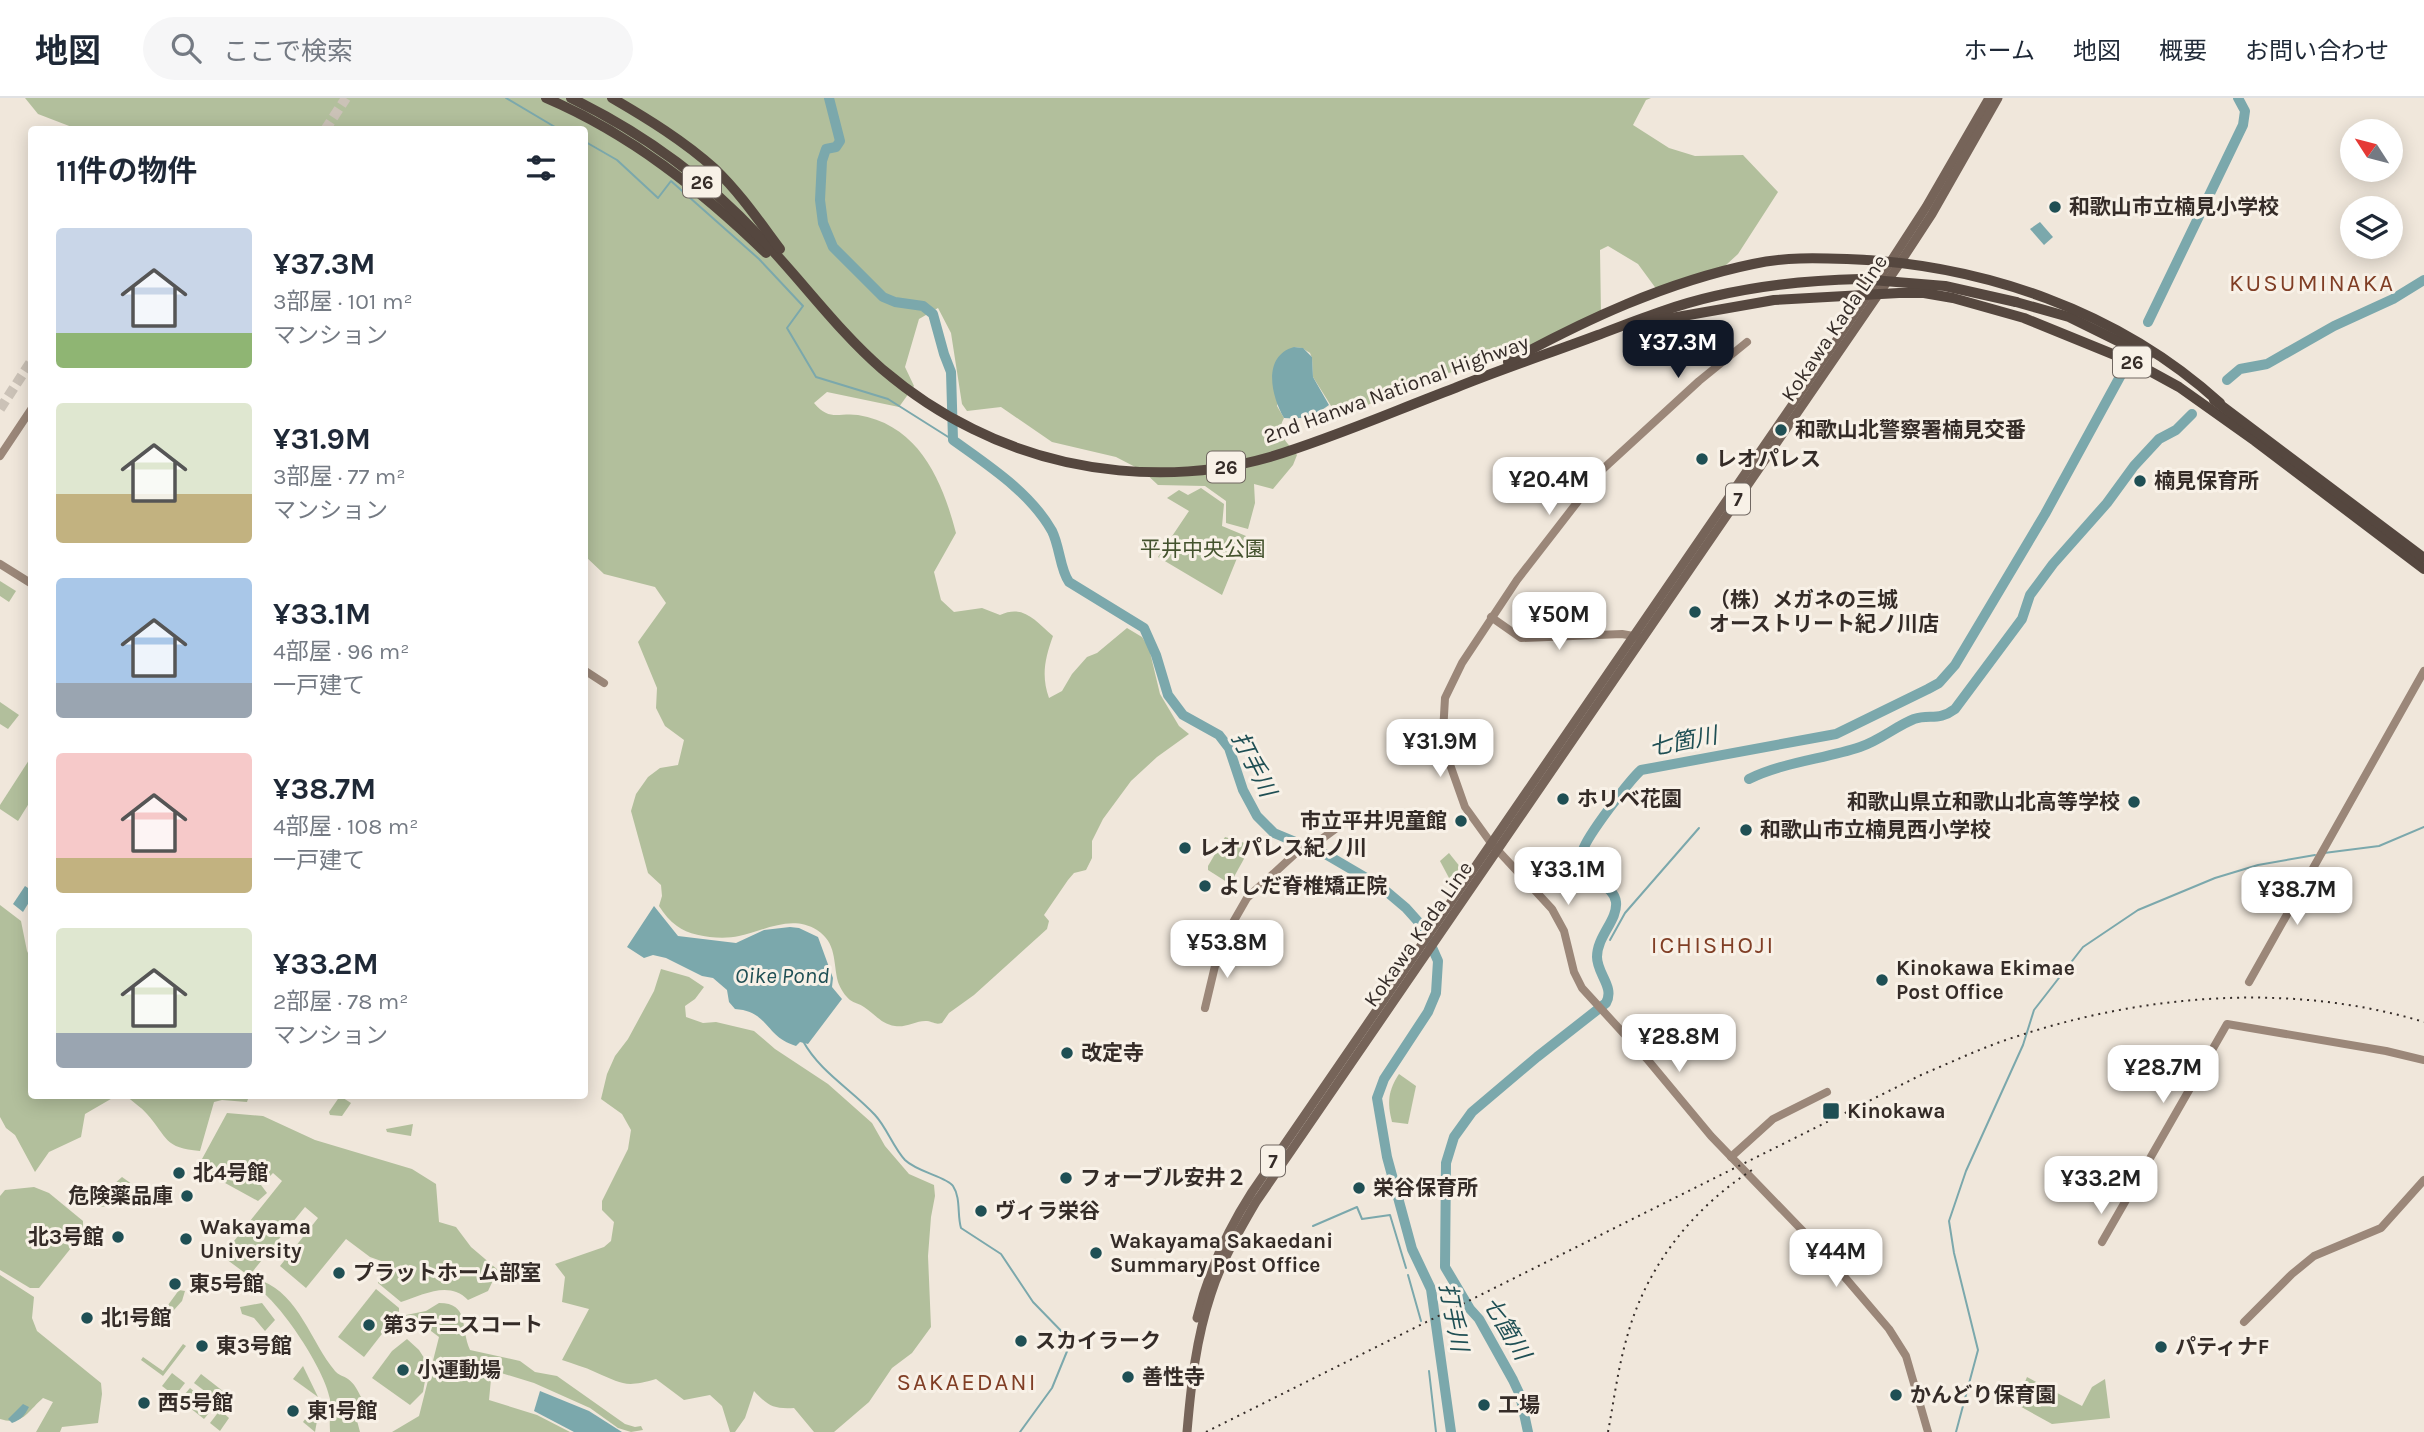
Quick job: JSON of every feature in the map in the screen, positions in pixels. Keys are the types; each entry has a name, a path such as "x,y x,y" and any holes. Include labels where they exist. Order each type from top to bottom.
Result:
{"highway":[{"path":"547,98 607,127 673,172 756,243 841,327"},
{"name":"2nd Hanwa National Highway","path":"571,98 640,136 689,171 735,211 880,368 906,388 971,428 1018,447 1079,465 1112,470 1193,471 1268,457 1657,312 1717,295 1794,282 1860,279 1945,286 2016,302"},
{"path":"612,98 670,134 715,170 752,211 812,293"},
{"path":"1473,381 1558,335 1693,278 1755,263 1817,257 1895,262"},
{"name":"26","path":"1895,262 2001,285 2051,300 2115,328 2174,366 2424,558"},
{"name":"26","path":"1873,294 1924,293 1995,309 2094,345 2137,364 2179,387 2255,441 2424,569"},
{"path":"1597,335 1700,312 1774,300 1873,294"},
{"name":"26","path":"2016,302 2069,317 2099,330 2143,353 2220,403"},
{"name":"26","path":"2016,302 2069,323 2140,358 2220,412 2255,441"}],"main road":[{"name":"Kokawa Kada Line","path":"1895,262 1989,98"},
{"name":"Kokawa Kada Line","path":"1181,1432 1193,1353 1212,1291 1256,1202 1396,989 1895,262 1932,214 1998,98"},
{"name":"Kokawa Kada Line","path":"1186,1432 1193,1353"}],"street":[{"path":"1747,342 1709,372 1603,468 1491,617 1452,681 1445,698 1443,733 1447,756 1465,807 1494,846 1552,909 1564,932 1577,980 1731,1157 1825,1254 1900,1344 1914,1380 1928,1432"},
{"path":"0,456 28,414"},
{"path":"0,564 28,582"},
{"path":"1491,617 1521,638 1622,634 1638,637"},
{"path":"2249,982 2424,671"},
{"path":"588,673 604,683"},
{"path":"1205,1008 1220,945 1247,898 1264,880 1302,849 1338,827"},
{"path":"2102,1242 2227,1024 2424,1060"},
{"path":"1731,1157 1773,1119 1827,1092"},
{"path":"2244,1322 2283,1282 2314,1256 2381,1228 2424,1180"}],"green space":[{"path":"25,98 1651,98 1646,100 1633,125 1669,148 1695,156 1743,155 1778,192 1738,254 1714,276 1660,294 1638,264 1608,246 1600,250 1601,315 1529,348 1436,377 1338,417 1313,377 1310,353 1294,347 1277,406 1284,418 1282,433 1297,455 1293,465 1273,489 1254,484 1255,503 1248,529 1226,523 1226,501 1205,486 1158,485 1143,471 1116,457 1052,442 1001,407 967,411 962,404 951,333 938,308 919,319 905,367 914,386 899,407 827,392 814,403 830,414 858,415 879,421 897,430 925,458 943,494 956,533 934,572 941,600 954,612 982,608 1000,615 1008,612 1023,613 1053,636 1045,667 1049,698 1062,691 1087,657 1097,653 1127,628 1142,637 1149,648 1160,694 1179,726 1189,734 1157,757 1131,781 1103,819 1092,841 1092,858 1086,870 1074,873 1044,915 1049,921 1047,929 974,995 949,1013 942,1023 923,1021 899,1026 886,1023 846,996 838,982 828,941 807,925 778,925 732,937 707,937 683,930 667,917 659,906 661,885 648,873 631,811 636,794 648,777 660,768 678,765 684,740 665,726 656,708 657,688 638,642 666,603 655,587 604,574 588,559 588,126 69,126 38,114"},
{"name":"平井中央公園","path":"1201,488 1224,504 1222,526 1246,536 1222,595 1158,557 1189,511 1167,498 1179,490 1188,495"},
{"path":"0,581 16,591 9,602 0,596"},
{"path":"0,702 19,715 8,729 0,724"},
{"path":"28,762 28,805 18,821 0,809"},
{"path":"1225,837 1248,844 1250,848 1230,884 1208,870"},
{"path":"1449,853 1461,868 1449,878 1440,861"},
{"path":"0,905 21,921 28,953 28,1099 111,1099 85,1114 81,1137 49,1152 35,1172 15,1135 6,1128 0,1117"},
{"path":"661,969 689,977 704,987 695,999 685,1006 686,1017 703,1023 716,1022 754,1031 775,1049 828,1084 872,1123 885,1146 909,1174 934,1185 928,1256 931,1327 912,1353 892,1368 869,1402 834,1432 814,1432 794,1408 771,1406 754,1391 745,1418 735,1432 730,1432 722,1406 710,1395 684,1400 656,1379 624,1383 562,1360 589,1309 562,1302 565,1277 555,1264 604,1247 611,1241 614,1222 602,1210 602,1201 628,1149 631,1130 622,1114 601,1099 615,1056 628,1039 654,991"},
{"path":"1399,1074 1416,1086 1408,1124 1392,1122 1390,1115 1391,1091"},
{"path":"130,1099 248,1099 247,1102 214,1102 200,1151 173,1144 145,1111"},
{"path":"338,1099 351,1103 342,1116 330,1115 329,1112"},
{"path":"227,1113 263,1116 315,1140 412,1169 436,1184 439,1222 456,1227 471,1247 498,1270 488,1291 468,1300 453,1291 436,1291 401,1302 378,1283 384,1262 370,1257 346,1239 306,1288 280,1266 318,1218 305,1207 249,1276 222,1256 282,1181 273,1173 261,1185 267,1193 258,1201 216,1178 202,1159"},
{"path":"413,1124 411,1136 387,1132 386,1129"},
{"path":"122,1177 136,1187 135,1192 125,1204 101,1207 100,1203"},
{"path":"34,1187 49,1193 83,1221 83,1233 39,1288 30,1288 0,1270 0,1196 5,1190"},
{"path":"0,1275 34,1297 32,1318 37,1331 101,1383 98,1423 62,1427 60,1432 36,1432 53,1402 43,1398 19,1419 0,1419"},
{"path":"262,1281 286,1297 335,1371 356,1387 361,1397 356,1417 360,1432 330,1432 330,1399 320,1372 289,1322 256,1287"},
{"name":"第3テニスコート","path":"376,1289 399,1308 399,1312 364,1357 338,1337"},
{"path":"179,1290 185,1291 182,1301 165,1320 160,1316"},
{"path":"262,1303 275,1320 265,1331 254,1318 242,1314 240,1307"},
{"path":"439,1303 456,1307 460,1312 470,1350 520,1361 535,1372 557,1376 625,1424 641,1426 643,1430 631,1432 618,1428 590,1408 534,1383 501,1373 491,1379 489,1400 537,1415 570,1432 392,1432 419,1416 439,1337 423,1325 409,1329 406,1315 426,1311"},
{"name":"小運動場","path":"407,1339 419,1350 428,1364 423,1392 410,1405 372,1378 392,1351"},
{"path":"183,1344 186,1346 163,1376 141,1360 143,1357 163,1371"},
{"path":"303,1366 318,1397 293,1379"},
{"path":"172,1373 185,1383 175,1396 162,1386"},
{"path":"201,1374 228,1395 222,1404 194,1383"},
{"path":"2027,1377 2082,1406 2092,1387 2105,1379 2110,1418 2052,1424 2016,1404"},
{"path":"190,1388 214,1407 204,1419 180,1400"},
{"path":"316,1405 318,1415 315,1432 303,1422"},
{"path":"220,1410 229,1418 220,1431 210,1423"}],"water":[{"path":"2040,222 2053,237 2044,245 2030,229"},
{"path":"1294,347 1303,348 1312,357 1313,377 1329,405 1308,416 1284,418 1273,388 1273,368 1284,352"},
{"path":"25,886 28,888 28,904 23,912 13,904"},
{"name":"Oike Pond","path":"654,906 678,936 736,943 764,930 790,927 818,937 833,978 832,987 842,999 808,1044 800,1042 796,1046 786,1042 755,1014 735,1009 729,1002 727,990 713,978 702,976 666,958 653,955 644,958 627,947"},
{"path":"540,1391 589,1411 622,1432 574,1432 534,1411"},
{"path":"23,1404 29,1407 20,1419 12,1423 8,1419"}],"waterway":[{"path":"506,98 553,126"},
{"name":"打手川","path":"829,98 840,141 836,147 826,149 822,161 820,200 823,223 833,247 883,297 895,302 923,306 933,314 951,372 953,440 1008,481 1043,517 1052,531 1069,582 1144,628 1156,655 1168,695 1183,715 1219,735 1229,748 1243,790 1257,816 1274,833 1327,855 1380,886 1423,927 1438,961 1436,993 1428,1012 1384,1079 1377,1098 1387,1157 1412,1249 1431,1289 1451,1432"},
{"name":"七箇川","path":"2148,322 2243,125 2245,111 2238,98"},
{"path":"588,143 617,160 658,198 671,181 759,259 803,306 787,328 816,377 888,399 953,440"},
{"path":"2227,380 2240,369 2267,364 2334,326 2393,299 2424,280"},
{"name":"七箇川","path":"1528,1432 1520,1395 1513,1380 1479,1319 1445,1267 1446,1163 1454,1137 1472,1112 1606,1003 1608,991 1597,957 1600,942 1614,915 1616,902 1612,892 1586,869 1583,855 1586,843 1627,785 1641,770 1836,734 1939,683 1955,665 2045,514 2122,373"},
{"path":"1749,779 1762,773 1860,747 1914,719 1939,716 1955,709 2022,619 2030,595 2053,564 2159,439 2176,430 2192,414"},
{"path":"2324,853 2379,846 2424,827"},
{"path":"1610,940 1625,913 1699,828"},
{"path":"1956,1432 1978,1350 1954,1253 1949,1221 1966,1171 2023,1045 2034,1010 2083,947 2138,910 2215,878 2258,865 2315,855"},
{"name":"七箇川","path":"1599,945 1603,944"},
{"path":"803,1041 818,1062 875,1115 905,1160 953,1186 961,1228 1001,1254 1033,1302 1069,1339 1070,1344 1052,1388 1020,1432"},
{"path":"1313,1226 1357,1207 1362,1219 1390,1215 1406,1268"},
{"path":"1408,1275 1421,1321"},
{"path":"1429,1371 1436,1432"}],"tunnel":[{"path":"328,126 346,98"},
{"path":"0,409 28,366"}],"railway":[{"path":"1206,1432 1921,1075 2003,1041 2064,1022 2115,1011 2218,998 2323,1001 2374,1009 2424,1022"},
{"path":"1608,1432 1624,1349 1635,1311 1646,1287 1674,1242 1691,1222 1710,1203 1752,1170"}],"place":[{"name":"和歌山市立楠見小学校","path":"2055,207"},
{"name":"和歌山北警察署楠見交番","path":"1781,430"},
{"name":"レオパレス","path":"1702,459"},
{"name":"楠見保育所","path":"2140,481"},
{"name":"（株）メガネの三城 オーストリート紀ノ川店","path":"1695,612"},
{"name":"ホリベ花園","path":"1563,799"},
{"name":"和歌山県立和歌山北高等学校","path":"2134,802"},
{"name":"市立平井児童館","path":"1461,821"},
{"name":"和歌山市立楠見西小学校","path":"1746,830"},
{"name":"レオパレス紀ノ川","path":"1185,848"},
{"name":"よしだ脊椎矯正院","path":"1205,886"},
{"name":"Kinokawa Ekimae Post Office","path":"1882,980"},
{"name":"改定寺","path":"1067,1053"},
{"name":"Kinokawa","path":"1831,1111"},
{"name":"北4号館","path":"179,1173"},
{"name":"フォーブル安井２","path":"1066,1178"},
{"name":"栄谷保育所","path":"1359,1188"},
{"name":"危険薬品庫","path":"187,1196"},
{"name":"ヴィラ栄谷","path":"981,1211"},
{"name":"北3号館","path":"118,1237"},
{"name":"Wakayama University","path":"186,1239"},
{"name":"Wakayama Sakaedani Summary Post Office","path":"1096,1253"},
{"name":"プラットホーム部室","path":"339,1273"},
{"name":"東5号館","path":"175,1284"},
{"name":"北1号館","path":"87,1318"},
{"name":"第3テニスコート","path":"369,1325"},
{"name":"スカイラーク","path":"1021,1341"},
{"name":"東3号館","path":"202,1346"},
{"name":"パティナF","path":"2161,1347"},
{"name":"小運動場","path":"403,1370"},
{"name":"善性寺","path":"1128,1377"},
{"name":"かんどり保育園","path":"1896,1395"},
{"name":"西5号館","path":"144,1403"},
{"name":"工場","path":"1484,1405"},
{"name":"東1号館","path":"293,1411"}],"district":[{"name":"KUSUMINAKA","path":"2312,283"},
{"name":"ICHISHOJI","path":"1713,945"},
{"name":"SAKAEDANI","path":"967,1382"}]}
